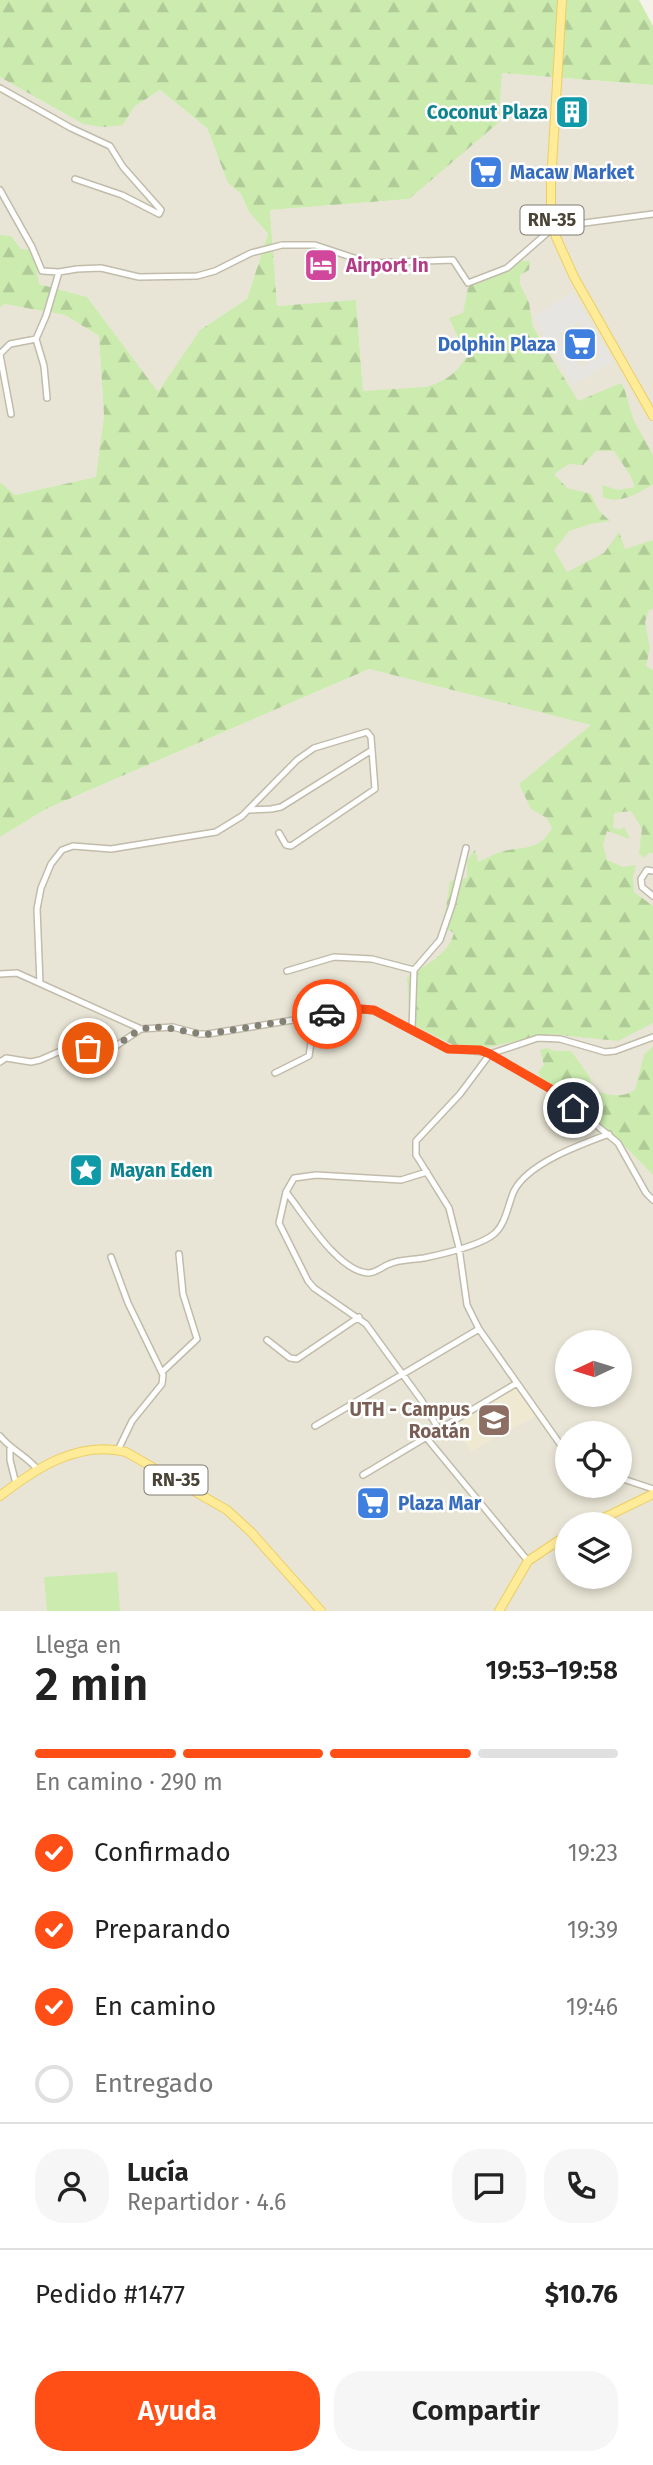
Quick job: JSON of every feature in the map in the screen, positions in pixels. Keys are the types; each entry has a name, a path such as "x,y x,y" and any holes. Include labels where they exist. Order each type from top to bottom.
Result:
{"main road":[{"name":"RN-35","path":"562,0 551,217 574,277 653,416"},
{"name":"RN-35","path":"0,1496 38,1470 76,1452 97,1448 126,1452 227,1510 251,1532 321,1611"},
{"path":"614,1512 653,1491"},
{"path":"499,1611 528,1561 555,1543"}],"street":[{"path":"0,88 71,128 110,145 124,167 161,210 159,214 122,195 75,179"},
{"path":"0,190 32,247 41,271 101,268 139,277 197,276 215,271 261,250 282,245 315,245 369,263 453,260 468,283 507,268 554,227 653,214"},
{"path":"47,398 44,366 36,339 59,272"},
{"path":"11,414 0,355 10,344 36,339"},
{"path":"40,983 37,909 41,888 51,864 62,850 73,846 111,849 216,832 249,810 297,760 313,748 367,732 371,737 375,789 291,846 286,845 279,833"},
{"path":"249,810 281,807 372,750"},
{"path":"412,1029 414,970 440,940 466,848"},
{"path":"653,871 647,870 641,879 642,887 653,896"},
{"path":"288,971 334,957 372,958 414,970"},
{"path":"0,974 18,973 141,1029 173,1027 208,1034 361,1009 374,1010 448,1049 480,1050 490,1054 556,1092 618,1143 646,1193 653,1200"},
{"path":"275,1073 309,1056 316,1016"},
{"path":"0,1062 6,1058 31,1062 40,1060 72,1046 104,1050 116,1046 141,1029"},
{"path":"555,1437 480,1329 467,1305 459,1248 449,1208 416,1155 416,1141 460,1094 490,1054 538,1038 560,1039 605,1052 653,1037"},
{"path":"286,1192 338,1257 364,1273 371,1273 396,1261 433,1256 490,1237 498,1231 515,1190 523,1178 583,1143 609,1134"},
{"path":"427,1172 401,1180 316,1175 294,1178 286,1192 279,1223 308,1281 366,1324 422,1401 438,1428"},
{"path":"162,1372 197,1339 183,1294 179,1254"},
{"path":"111,1257 128,1304 162,1372 162,1384 132,1422 118,1450"},
{"path":"267,1340 290,1358 297,1359 359,1317"},
{"path":"315,1426 480,1329"},
{"path":"363,1475 517,1383"},
{"path":"425,1437 528,1561"},
{"path":"2,1438 10,1448 30,1460 38,1470"},
{"path":"10,1448 16,1484"},
{"path":"632,1483 653,1491"}],"shaded area":[{"path":"502,73 653,85 653,1611 0,1611 0,837 46,809 369,669 591,724 363,391 356,301 277,306 270,210 409,199"},
{"path":"0,77 83,124 123,125 134,107 160,90 207,128 228,183 241,194 249,212 268,234 247,299 200,330 158,393 87,297 39,284 11,236 0,235"},
{"path":"572,293 613,361 573,385 534,317","holes":["579,321 600,356 581,368 559,333"]},
{"path":"3,304 65,315 99,336 104,416 97,477 15,495 0,482 0,308"},
{"name":"UTH - Campus Roatán","path":"516,1386 536,1416 471,1451 453,1425"}],"green space":[{"path":"0,0 639,0 653,26 653,85 502,73 498,123 409,199 270,210 277,306 356,300 363,391 426,387 452,374 462,364 468,352 449,318 463,313 468,288 520,261 530,261 529,270 520,275 520,284 529,303 533,327 578,401 621,383 625,391 633,419 653,455 653,484 622,499 603,497 602,485 618,490 635,487 614,451 596,451 583,465 569,464 554,474 567,488 591,494 598,510 610,521 569,531 554,550 567,572 604,553 619,532 625,549 653,540 653,609 649,610 645,622 650,648 646,666 653,670 653,853 644,858 639,853 642,829 631,811 614,813 613,827 619,830 624,827 630,839 607,831 603,845 607,860 623,867 636,865 633,877 634,892 653,906 653,1023 618,1041 550,1034 480,1049 457,1047 410,1023 407,978 441,954 454,933 443,927 450,881 467,878 467,860 475,850 478,862 501,852 542,841 552,828 547,818 531,809 519,784 591,725 369,669 46,809 0,837 0,482 15,495 96,477 104,416 99,336 65,315 4,304 0,308 0,235 11,236 21,249 33,250 39,284 87,297 158,392 200,330 247,299 268,234 249,212 241,194 228,183 207,128 160,90 134,107 123,125 104,127 83,124 0,77"},
{"path":"653,1046 653,1175 619,1140 604,1130 566,1093 542,1080 538,1072 544,1065 540,1050 546,1048 571,1051 589,1076 593,1090 609,1095 624,1094 635,1090 644,1055"},
{"path":"117,1572 120,1611 47,1611 44,1577"}],"way so far":[{"path":"88,1048 104,1050 116,1046 141,1029 173,1027 208,1034 327,1014"}],"place":[{"name":"Coconut Plaza","path":"572,112"},
{"name":"Macaw Market","path":"486,172"},
{"name":"Airport In","path":"321,265"},
{"name":"Dolphin Plaza","path":"580,344"},
{"name":"Mayan Eden","path":"86,1170"},
{"name":"UTH - Campus Roatán","path":"494,1420"},
{"name":"Plaza Mar","path":"373,1503"}],"route":[{"path":"327,1014 374,1010 448,1049 486,1052 556,1092 573,1108"}]}
